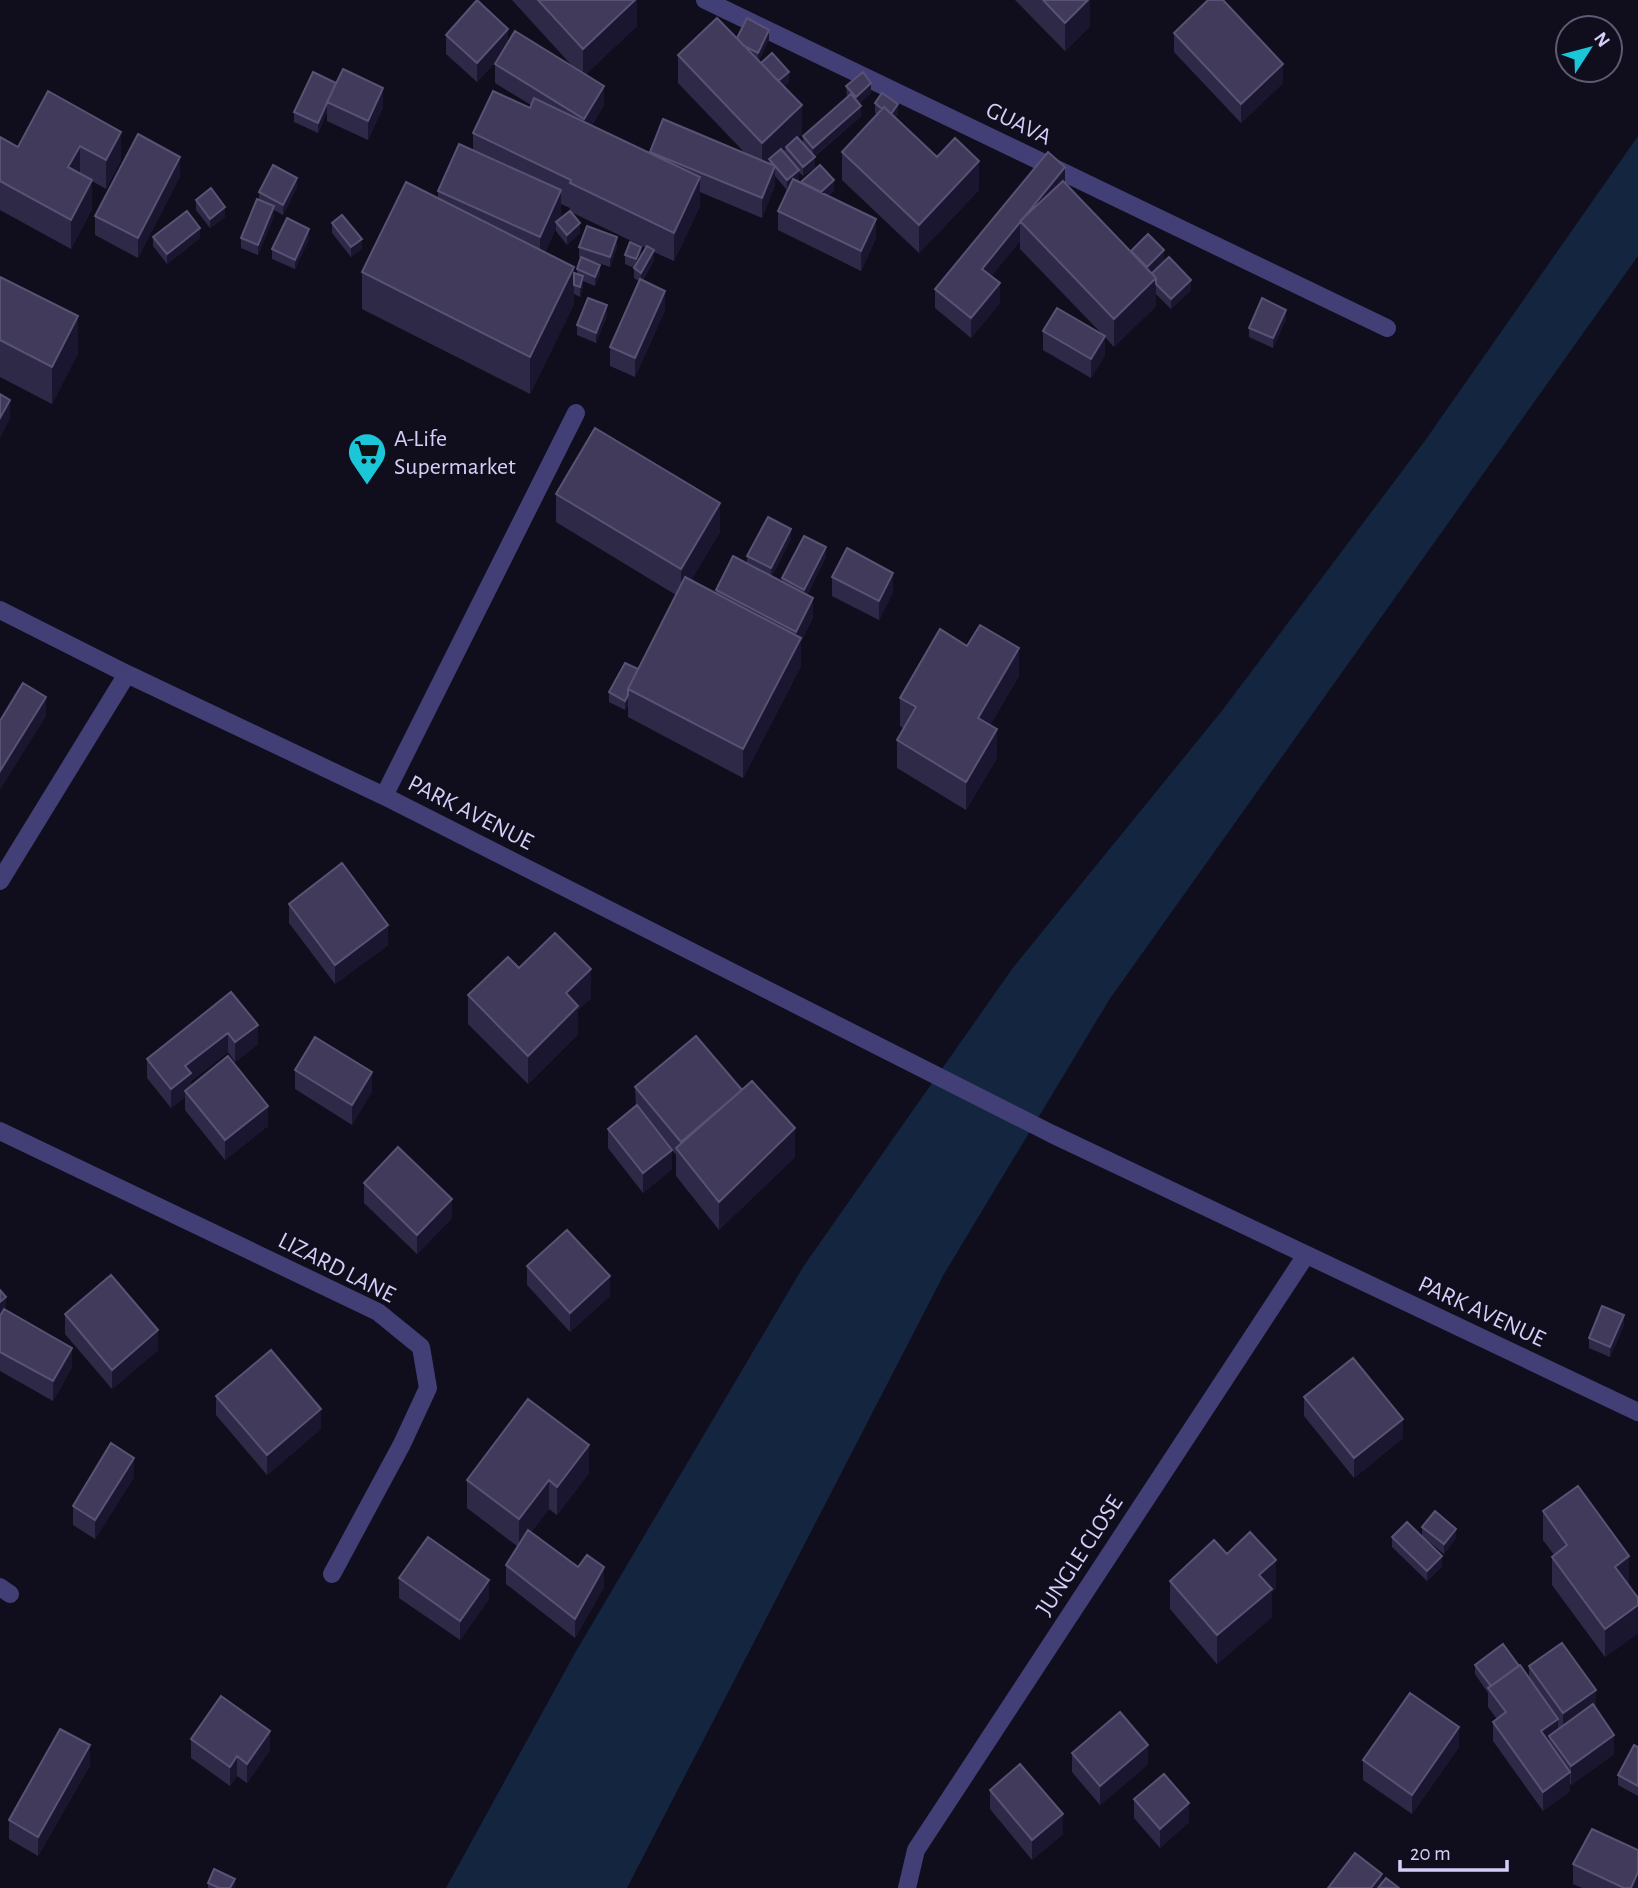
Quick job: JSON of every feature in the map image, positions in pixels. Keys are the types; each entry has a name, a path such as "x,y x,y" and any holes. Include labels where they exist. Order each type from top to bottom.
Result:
{"street":[{"name":"GUAVA","path":"705,0 1387,328"},
{"path":"384,796 576,413"},
{"name":"PARK AVENUE","path":"0,610 127,674 384,796 1052,1134 1638,1412"},
{"path":"0,881 127,674"},
{"name":"LIZARD LANE","path":"0,1131 378,1312 421,1347 428,1388 402,1444 332,1574"},
{"name":"JUNGLE CLOSE","path":"907,1888 916,1850 1306,1255"}],"water":[{"path":"1638,136 1638,256 1109,1000 944,1274 627,1888 446,1888 575,1653 803,1267 1012,969 1221,712 1424,442"}],"building":[{"path":"477,0 508,29 477,63 446,35"},
{"path":"538,0 635,0 583,49"},
{"path":"1043,0 1088,0 1065,23"},
{"path":"1208,0 1223,0 1283,64 1241,104 1174,33"},
{"path":"717,18 802,105 762,143 678,55"},
{"path":"747,18 769,30 758,53 744,46 737,38"},
{"path":"515,31 604,86 584,119 495,64"},
{"path":"772,53 789,72 778,81 761,63"},
{"path":"343,69 383,88 368,121 327,102"},
{"path":"313,72 336,83 318,123 294,112"},
{"path":"863,72 871,83 856,97 846,86"},
{"path":"48,91 121,132 106,160 80,146 68,167 92,180 71,220 0,181 0,137 18,147"},
{"path":"493,91 530,108 534,98 700,177 674,233 473,133"},
{"path":"882,93 898,104 891,114 875,103"},
{"path":"851,94 861,106 813,148 803,136"},
{"path":"884,107 937,157 955,138 979,161 919,225 842,152"},
{"path":"663,119 775,166 762,198 650,152"},
{"path":"138,134 180,157 138,238 95,216"},
{"path":"797,137 815,157 803,167 786,147"},
{"path":"459,144 561,190 540,237 438,191"},
{"path":"781,149 799,170 787,180 769,159"},
{"path":"1048,152 1065,167 982,269 1000,283 971,318 935,289"},
{"path":"273,165 297,178 283,205 259,192"},
{"path":"820,165 834,180 821,192 801,182"},
{"path":"793,179 876,219 861,251 778,211"},
{"path":"1063,181 1156,278 1114,319 1020,221"},
{"path":"406,182 574,267 530,357 362,272"},
{"path":"211,188 225,207 210,219 196,200"},
{"path":"257,199 274,206 258,245 241,238"},
{"path":"187,211 200,228 167,254 153,237"},
{"path":"570,211 580,223 567,235 556,222"},
{"path":"342,215 362,239 351,247 332,223"},
{"path":"287,218 309,229 295,260 272,249"},
{"path":"587,226 617,237 610,257 579,247"},
{"path":"1148,234 1164,250 1147,267 1131,251"},
{"path":"630,242 641,247 636,259 625,255"},
{"path":"647,246 654,250 641,273 634,268"},
{"path":"581,257 600,265 595,277 577,269"},
{"path":"1169,257 1191,280 1171,299 1156,284 1152,273"},
{"path":"574,273 583,276 580,287 574,285"},
{"path":"0,277 78,316 52,367 0,340"},
{"path":"640,279 665,291 635,358 610,347"},
{"path":"588,298 607,305 596,333 577,325"},
{"path":"1262,298 1286,310 1273,338 1249,328"},
{"path":"1057,308 1105,336 1091,359 1043,331"},
{"path":"0,394 10,400 0,418"},
{"path":"595,428 720,503 681,569 556,494"},
{"path":"768,517 791,529 771,568 747,556"},
{"path":"804,536 826,547 804,590 782,578"},
{"path":"847,548 893,573 879,601 832,577"},
{"path":"733,556 813,598 796,632 716,590"},
{"path":"685,577 801,638 743,749 628,689"},
{"path":"980,625 1019,648 978,718 997,729 966,782 897,740 916,707 900,698 940,629 967,646"},
{"path":"625,663 638,669 625,701 609,692"},
{"path":"23,683 46,697 0,771 0,721"},
{"path":"342,863 388,925 335,965 289,904"},
{"path":"555,933 591,969 566,993 578,1006 528,1056 468,995 508,957 519,968"},
{"path":"231,992 258,1025 235,1042 228,1033 185,1066 191,1073 171,1089 147,1059"},
{"path":"696,1036 742,1090 681,1142 635,1087"},
{"path":"315,1037 372,1072 352,1105 295,1070"},
{"path":"228,1056 268,1106 225,1140 185,1091"},
{"path":"752,1081 795,1128 719,1202 676,1148"},
{"path":"637,1105 672,1150 643,1173 608,1129"},
{"path":"398,1147 452,1199 417,1235 364,1183"},
{"path":"567,1230 610,1276 570,1313 527,1266"},
{"path":"111,1275 158,1330 112,1370 65,1314"},
{"path":"0,1290 6,1297 0,1302"},
{"path":"1602,1306 1624,1315 1610,1347 1589,1338"},
{"path":"4,1309 72,1348 53,1381 0,1352 0,1316"},
{"path":"271,1350 321,1409 267,1455 216,1396"},
{"path":"1353,1358 1403,1419 1354,1458 1304,1397"},
{"path":"528,1399 589,1445 557,1487 549,1480 519,1519 467,1480"},
{"path":"111,1443 134,1458 95,1520 73,1506"},
{"path":"1578,1486 1629,1556 1615,1567 1638,1598 1638,1605 1605,1629 1552,1557 1567,1545 1543,1511"},
{"path":"1435,1511 1456,1529 1444,1544 1422,1527"},
{"path":"1407,1522 1442,1556 1427,1571 1392,1537"},
{"path":"528,1530 578,1567 587,1555 604,1567 575,1619 506,1565"},
{"path":"1250,1532 1276,1560 1259,1575 1272,1589 1217,1635 1170,1581 1214,1540 1227,1554"},
{"path":"428,1537 489,1580 460,1621 399,1578"},
{"path":"1562,1643 1596,1690 1563,1713 1529,1666"},
{"path":"1503,1644 1519,1666 1491,1686 1475,1665"},
{"path":"1520,1665 1558,1719 1541,1731 1570,1772 1543,1792 1493,1722 1506,1712 1488,1688"},
{"path":"1410,1693 1459,1727 1412,1795 1363,1760"},
{"path":"221,1696 270,1731 247,1764 237,1756 230,1767 191,1739"},
{"path":"1593,1704 1614,1735 1571,1766 1549,1736"},
{"path":"1120,1712 1148,1745 1100,1786 1072,1753"},
{"path":"60,1729 90,1745 38,1837 9,1820"},
{"path":"1634,1745 1638,1747 1638,1786 1618,1775"},
{"path":"1020,1764 1063,1814 1032,1840 990,1790"},
{"path":"1164,1774 1189,1803 1160,1829 1134,1799"},
{"path":"1592,1829 1638,1850 1638,1872 1631,1888 1624,1888 1573,1864"},
{"path":"1355,1853 1382,1874 1371,1888 1328,1888"},
{"path":"214,1869 235,1879 230,1888 219,1888 208,1883"},
{"path":"1386,1878 1399,1888 1378,1888"}],"place":[{"name":"A-Life Supermarket","path":"367,486"}]}
